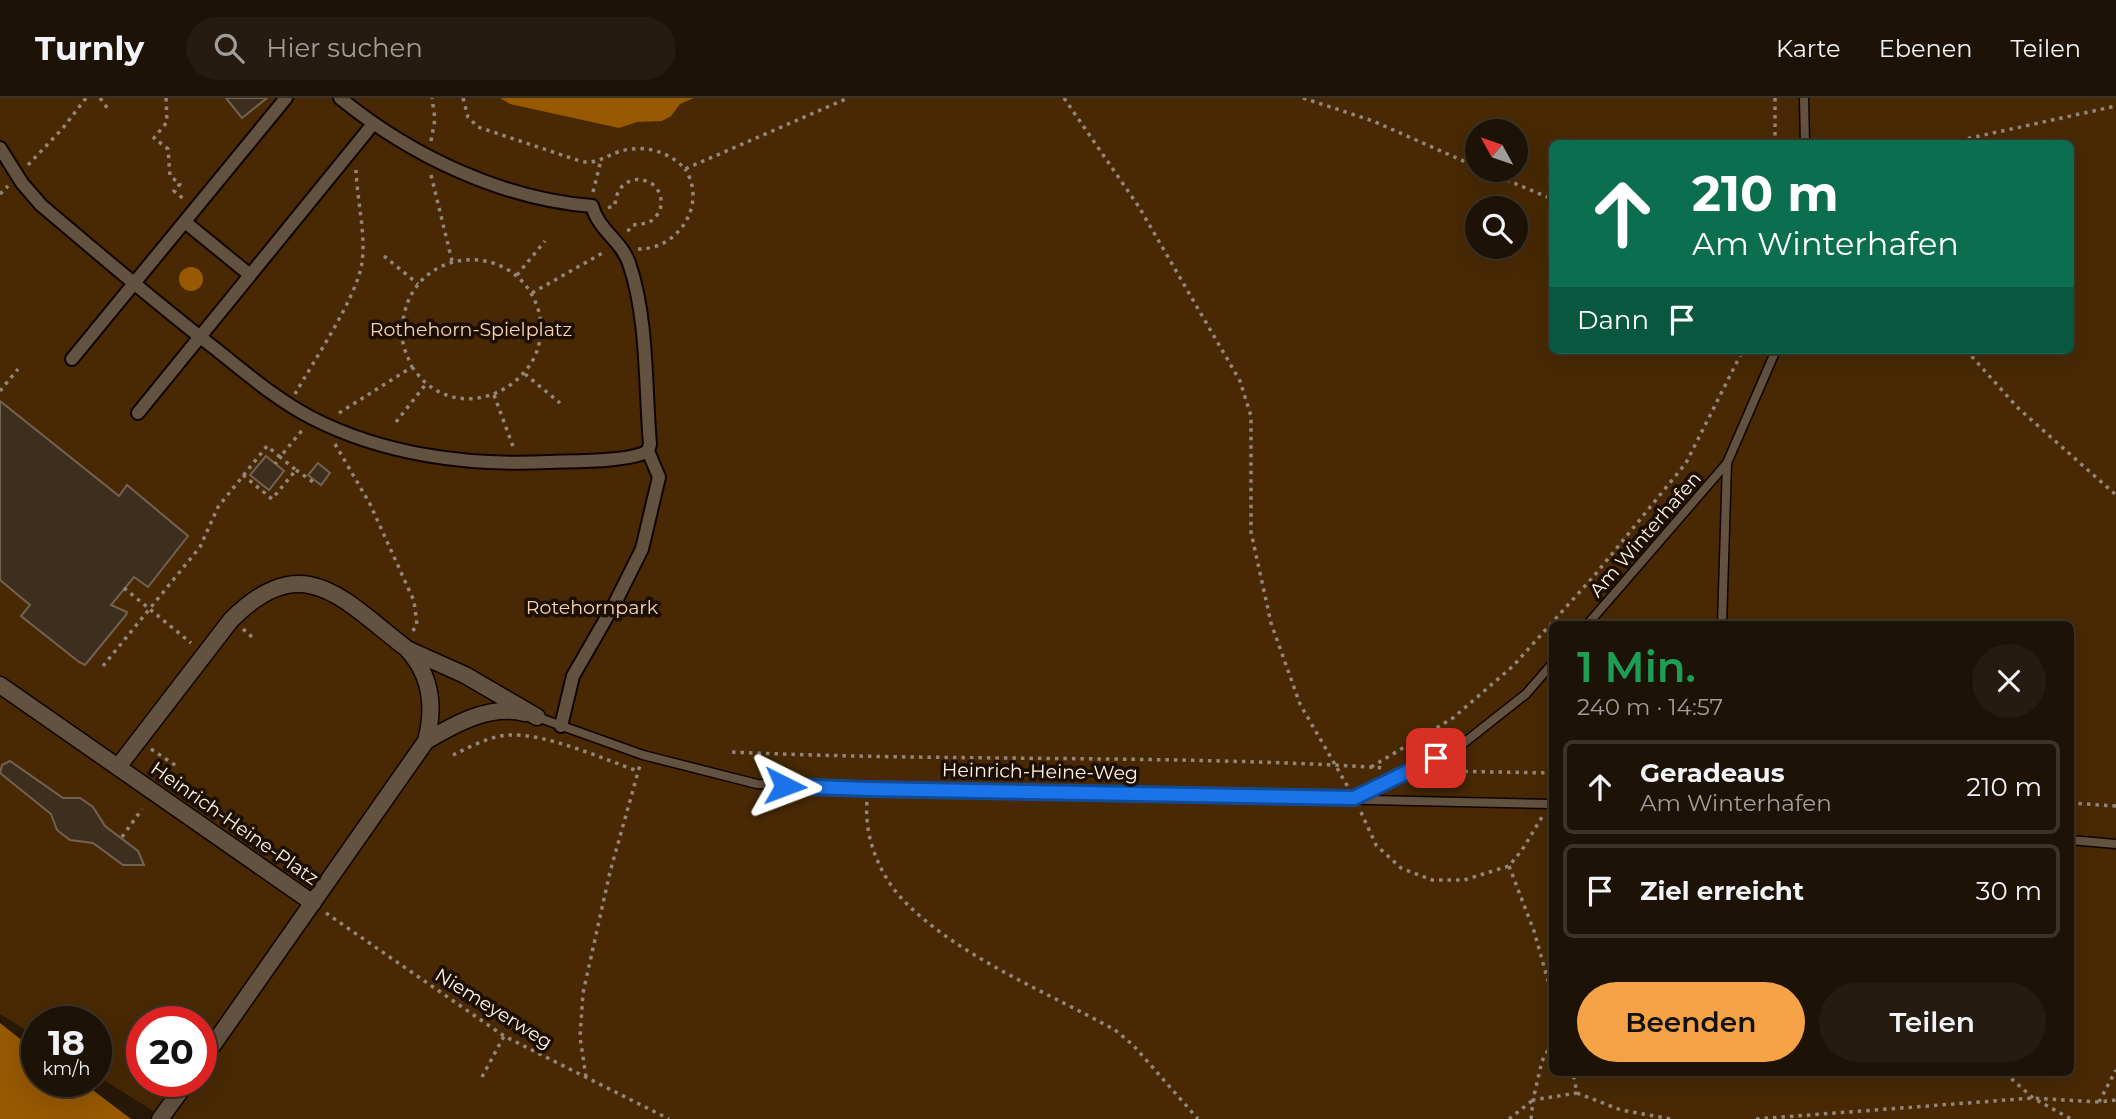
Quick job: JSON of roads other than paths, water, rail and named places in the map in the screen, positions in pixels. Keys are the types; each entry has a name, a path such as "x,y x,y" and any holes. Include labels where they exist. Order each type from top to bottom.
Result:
{"street":[{"path":"72,359 286,98"},
{"path":"340,98 373,124 425,154 490,183 566,204 593,206 604,230 619,243 633,275 639,309 648,451 659,477 642,549 573,676 561,726"},
{"path":"138,413 373,124"},
{"path":"0,148 17,176 41,205 200,337 289,405 318,421 367,440 416,453 465,461 519,463 640,456 648,451"},
{"path":"185,222 250,275"},
{"name":"Heinrich-Heine-Platz","path":"300,583 322,587 345,601 406,648 426,677 431,698 431,723 426,741 313,904 118,767 204,653 240,611 284,585 300,583"},
{"name":"Heinrich-Heine-Weg","path":"406,648 465,675 537,717"},
{"path":"0,685 118,767"},
{"name":"Heinrich-Heine-Weg","path":"426,741 462,722 492,712 516,711 537,717"},
{"path":"217,1040 313,904"},
{"path":"160,1119 176,1097"}],"lane":[{"path":"1804,98 1805,140"},
{"name":"Am Winterhafen","path":"1590,621 1727,463 1774,354"},
{"name":"Am Winterhafen","path":"1722,621 1727,463"},
{"path":"1354,798 1460,746 1526,694 1549,667"},
{"name":"Heinrich-Heine-Weg","path":"537,717 643,755 757,785 1549,804"},
{"path":"2074,840 2116,844"}],"park label":[{"name":"Rothehorn-Spielplatz","path":"471,329"},
{"name":"Rotehornpark","path":"592,607"}]}
